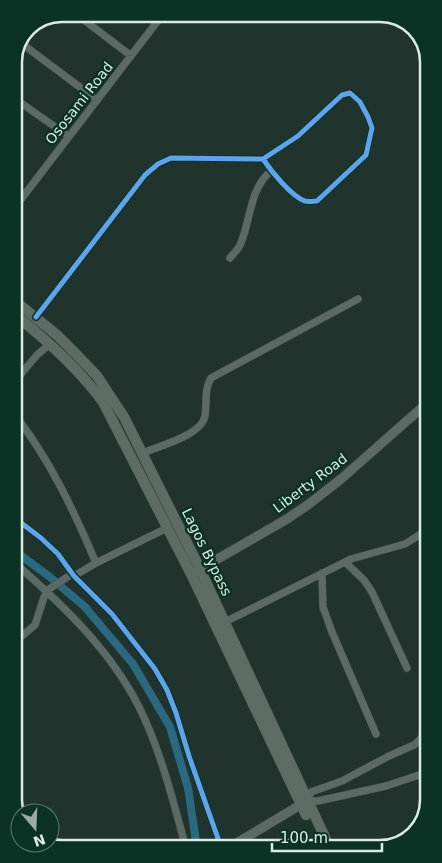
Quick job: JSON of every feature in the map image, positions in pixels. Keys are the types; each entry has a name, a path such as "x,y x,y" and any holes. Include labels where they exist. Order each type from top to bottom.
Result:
{"main road":[{"name":"Lagos Bypass","path":"23,307 64,341 97,376 124,417 143,453 195,572 326,840"},
{"name":"Lagos Bypass","path":"23,321 50,344 82,376 102,402 167,528 225,622 306,802 319,840"}],"street":[{"path":"87,22 130,55"},
{"name":"Ososami Road","path":"23,195 156,22"},
{"path":"27,46 97,100"},
{"path":"36,317 145,175 158,164 171,158 263,159 298,136 342,95 350,93 360,102 372,128 366,155 317,201 306,202 298,197 271,171 263,159"},
{"path":"23,104 68,136"},
{"path":"230,258 240,245 256,191 265,176 271,171"},
{"path":"143,453 190,433 202,425 205,415 206,394 211,378 358,299"},
{"path":"23,372 50,344"},
{"name":"Liberty Road","path":"195,572 287,519 309,504 341,479 420,409"},
{"path":"23,425 51,467 76,516 96,563"},
{"path":"22,524 58,554 73,575 119,622 155,669 167,690 176,713 218,840"},
{"path":"22,635 35,625 48,590 96,563 167,528"},
{"path":"225,622 345,562 371,552 405,544 420,534"},
{"path":"345,562 364,580 372,592 407,668"},
{"path":"22,569 48,590 82,626 129,689 151,735 184,840"},
{"path":"322,573 323,607 376,734"},
{"path":"306,802 311,792 342,781 388,756 414,745 420,739"},
{"path":"242,840 306,802 386,786 420,775"}],"waterway":[{"path":"22,557 85,607 133,664 170,727 188,788 196,840"}],"cycle path":[{"path":"36,317 145,175 158,164 171,158 263,159 298,136 342,95 350,93 360,102 372,128 366,155 317,201 300,199 276,177 263,159"},
{"path":"22,524 58,554 74,576 112,614 155,669 167,690 176,713 219,840"}]}
